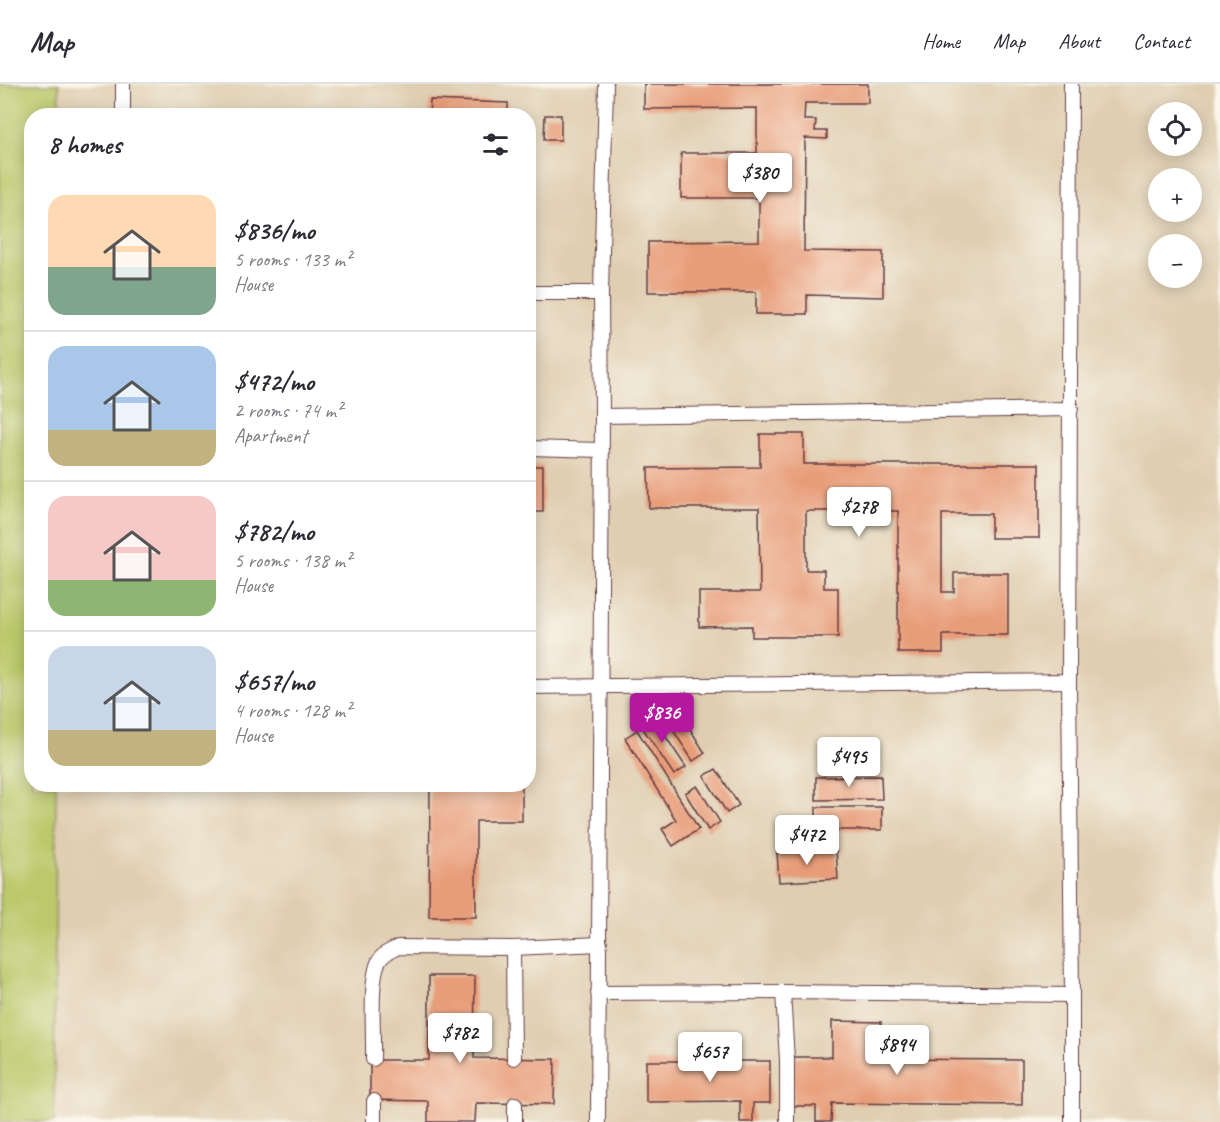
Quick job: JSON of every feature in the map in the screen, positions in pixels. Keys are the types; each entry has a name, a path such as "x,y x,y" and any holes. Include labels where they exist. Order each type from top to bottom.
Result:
{"lane":[{"path":"123,84 123,108"},
{"path":"598,1122 601,293 606,84"},
{"path":"1071,84 1069,681 1072,1122"},
{"path":"536,293 601,293"},
{"path":"602,416 1071,409"},
{"path":"536,448 601,450"},
{"path":"536,687 1069,681"},
{"path":"374,1059 374,976 384,954 398,947 513,948 600,944"},
{"path":"513,948 514,1058"},
{"path":"783,992 787,1122"},
{"path":"598,993 1072,994"},
{"path":"374,1101 374,1122"},
{"path":"514,1122 515,1104"}],"shaded area":[{"path":"59,84 1220,84 1220,1122 54,1122 56,792 536,792 536,108 59,108"}],"green space":[{"path":"0,84 59,84 59,108 24,108 24,792 56,792 54,1122 0,1122"}],"building":[{"path":"644,84 868,84 868,103 805,103 804,120 816,120 815,131 827,131 827,139 805,138 804,251 883,252 883,297 807,295 807,314 756,314 756,292 648,292 648,242 759,241 759,198 681,198 681,153 757,153 757,108 644,109"},
{"path":"430,100 508,103 508,108 430,108"},
{"path":"545,115 561,115 561,140 544,140"},
{"path":"760,434 804,434 804,464 1039,464 1039,538 991,538 991,514 942,514 942,592 954,592 954,573 1008,573 1008,635 943,635 943,653 898,653 898,511 806,511 806,570 824,570 824,588 838,588 838,637 752,637 752,626 699,627 699,592 760,592 759,508 649,508 648,468 760,467"},
{"path":"536,466 543,466 543,512 536,512"},
{"path":"650,713 686,767 674,775 638,721"},
{"path":"682,716 705,753 693,761 669,724"},
{"path":"637,730 699,829 673,846 662,829 676,820 625,738"},
{"path":"716,769 739,805 727,813 704,776"},
{"path":"881,776 882,799 816,800 816,777"},
{"path":"697,786 720,822 708,830 685,793"},
{"path":"430,792 522,792 522,821 476,821 476,917 429,917"},
{"path":"816,807 882,807 882,830 816,830"},
{"path":"836,850 838,879 779,882 777,853"},
{"path":"429,976 475,976 474,1058 555,1059 554,1104 476,1103 475,1122 428,1122 428,1101 370,1100 370,1060 429,1060"},
{"path":"832,1021 881,1022 881,1059 1022,1060 1022,1105 832,1103 831,1122 816,1122 816,1106 793,1106 794,1057 832,1057"},
{"path":"646,1061 770,1061 770,1103 753,1103 753,1122 740,1122 740,1101 646,1102"}]}
